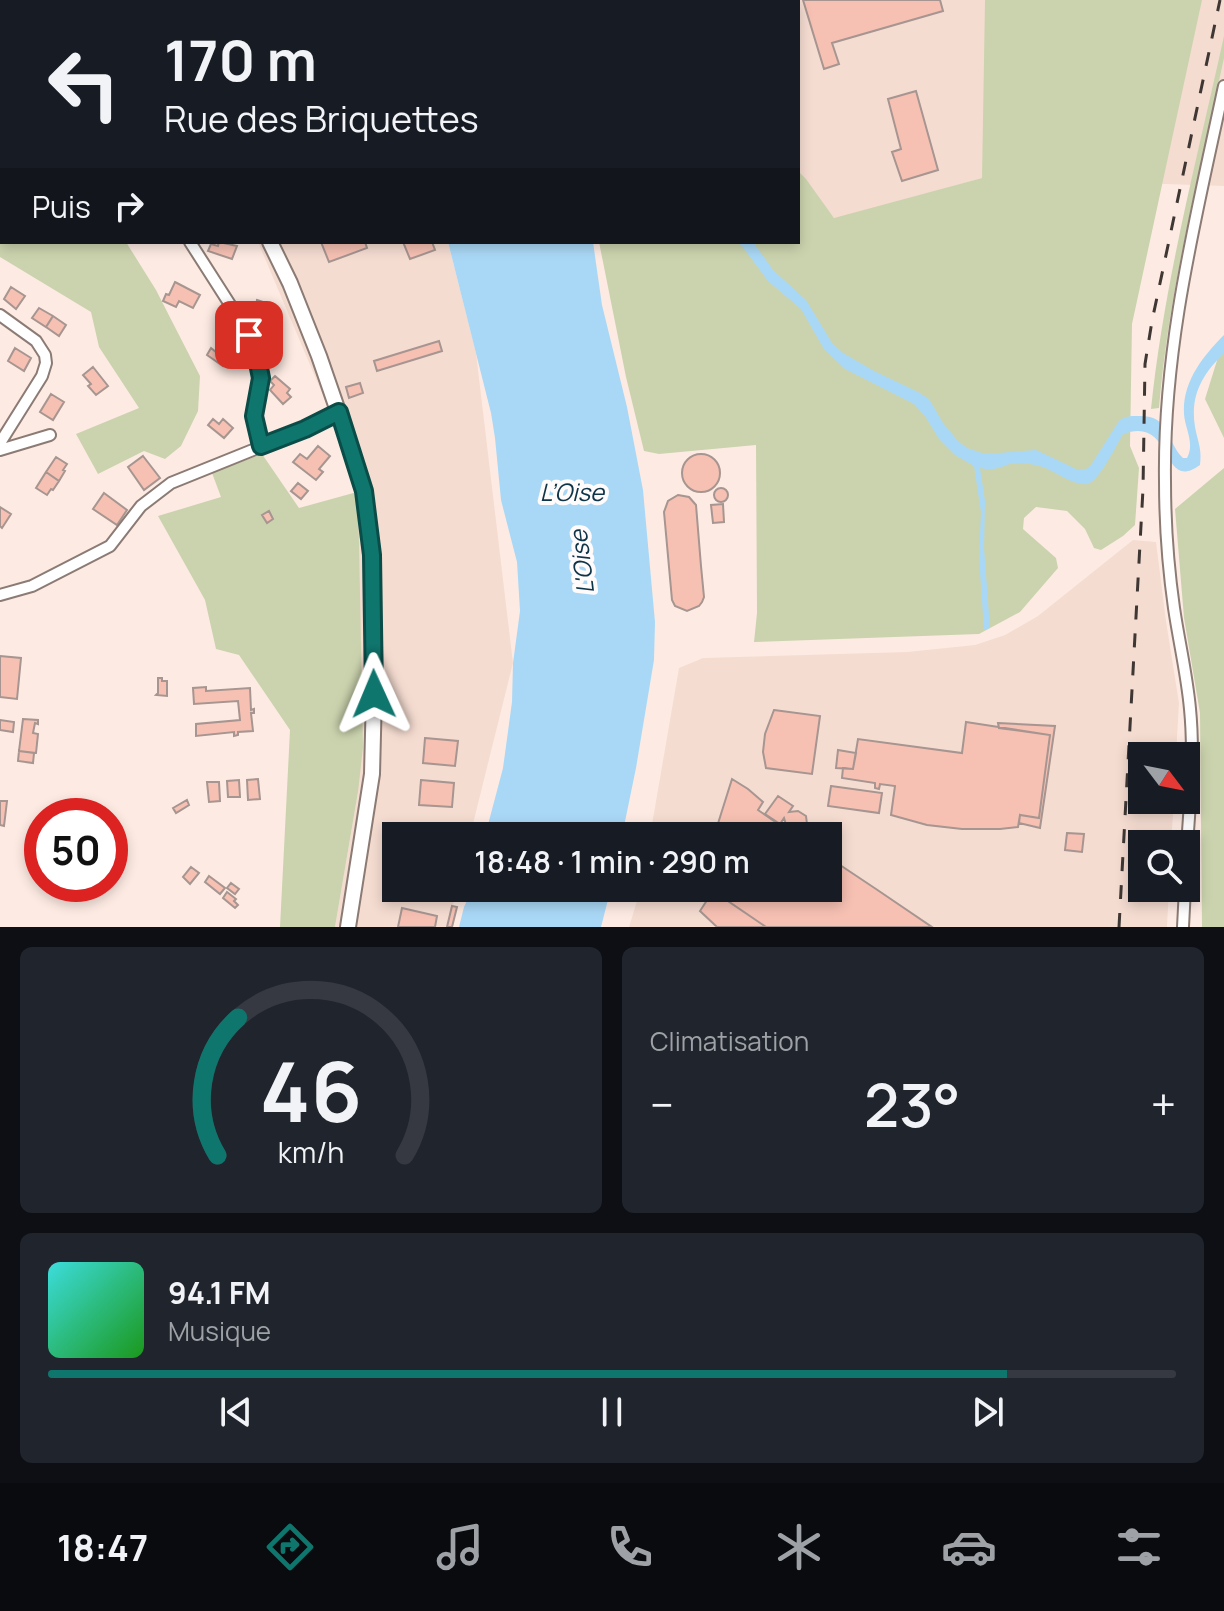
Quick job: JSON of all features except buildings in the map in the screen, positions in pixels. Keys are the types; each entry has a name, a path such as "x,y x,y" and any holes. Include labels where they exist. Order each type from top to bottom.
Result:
{"main road":[{"path":"274,244 339,412 364,491 372,555 372,774 348,927"}],"street":[{"path":"1188,830 1191,722 1171,585 1165,479 1166,414 1179,300 1224,86"},
{"path":"191,244 255,348 261,378 254,416 261,446"},
{"path":"0,315 36,341 43,350 46,363 42,376 0,443"},
{"path":"0,595 32,586 110,546 141,506 171,483 305,429 339,412"},
{"path":"0,450 50,435"},
{"path":"1183,927 1184,902"}],"shaded area":[{"path":"800,0 1224,0 1224,186 982,178 834,218 800,174"},
{"path":"259,244 449,244 476,353 513,663 473,822 382,822 382,902 454,902 448,927 335,927 358,792 357,492 327,405"},
{"path":"1133,540 1156,542 1179,703 1177,742 1128,742 1128,814 1173,814 1172,830 1128,830 1128,902 1168,902 1167,927 629,927 637,902 842,902 842,822 652,822 679,668 703,658 907,652 975,645 1005,635 1038,616"}],"green space":[{"path":"985,0 1202,0 1132,324 1130,446 1139,468 1135,525 1101,550 1094,548 1085,529 1067,511 1036,507 1024,518 1023,529 1056,558 1058,568 1020,612 979,634 754,642 757,613 756,445 659,454 644,451 599,244 800,244 800,173 834,218 982,178"},
{"path":"1224,36 1224,58 1177,276 1159,408 1151,409 1173,268"},
{"path":"0,244 127,244 156,290 200,376 198,411 181,446 165,459 144,451 98,474 76,434 139,408 99,347 91,312 0,257"},
{"path":"1224,338 1224,438 1205,399"},
{"path":"262,454 299,508 357,492 363,747 335,927 280,927 290,730 239,655 216,649 205,600 158,516 221,497 212,473"},
{"path":"1224,468 1224,927 1202,927 1200,713 1184,618 1175,509"}],"water":[{"name":"L’Oise","path":"449,244 593,244 602,305 643,490 655,622 654,660 625,822 489,822 503,768 520,611 517,562 501,500 495,438"},
{"path":"740,244 754,244 773,270 806,300 832,343 843,353 929,399 958,441 967,448 985,454 1036,450 1078,470 1086,469 1119,421 1138,416 1149,417 1162,424 1177,451 1187,458 1190,447 1184,414 1186,391 1202,361 1224,335 1224,353 1199,386 1194,405 1200,465 1187,471 1178,470 1160,443 1140,431 1123,434 1102,470 1087,484 1073,482 1044,467 1029,464 980,468 985,501 984,548 990,628 984,630 979,557 981,512 974,466 955,455 939,439 914,404 845,369 824,349 801,309 768,281"},
{"path":"466,902 607,902 601,927 459,927"}],"railway":[{"path":"1119,927 1143,489 1145,364 1220,0"}],"route":[{"path":"249,335 261,378 254,416 261,446 339,412 364,491 372,555 374,694"}],"water label":[{"name":"L'Oise","path":"581,562"}]}
